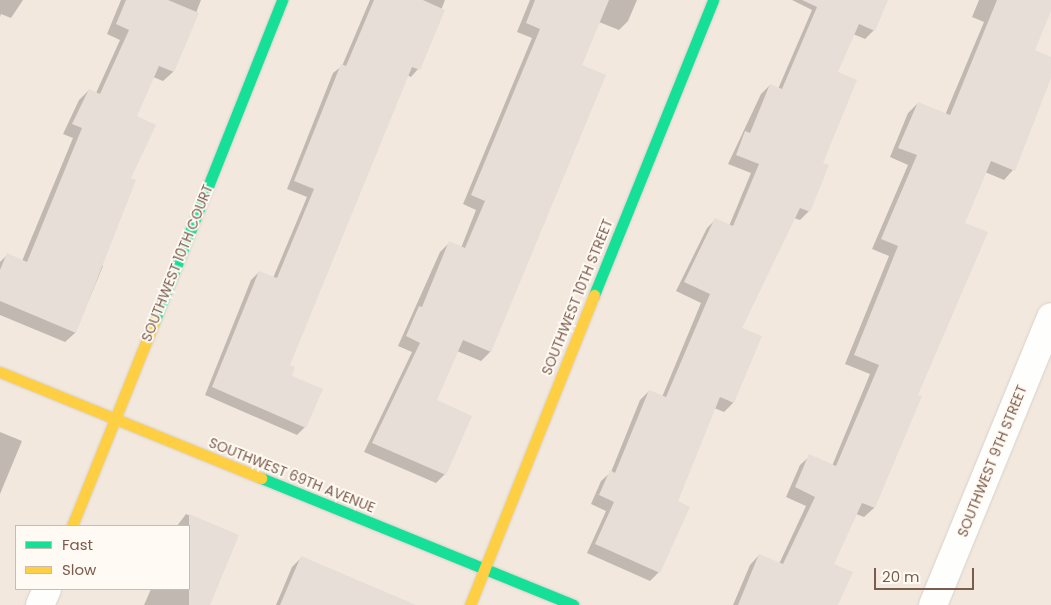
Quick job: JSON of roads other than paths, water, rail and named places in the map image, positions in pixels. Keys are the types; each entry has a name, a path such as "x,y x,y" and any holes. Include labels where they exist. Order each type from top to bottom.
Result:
{"street":[{"name":"SOUTHWEST 10TH COURT","path":"72,525 282,0"},
{"name":"SOUTHWEST 10TH STREET","path":"470,605 713,0"},
{"name":"SOUTHWEST 9TH STREET","path":"933,605 1051,317"},
{"name":"SOUTHWEST 69TH AVENUE","path":"0,372 114,420 573,605"},
{"path":"40,605 47,590"}]}
